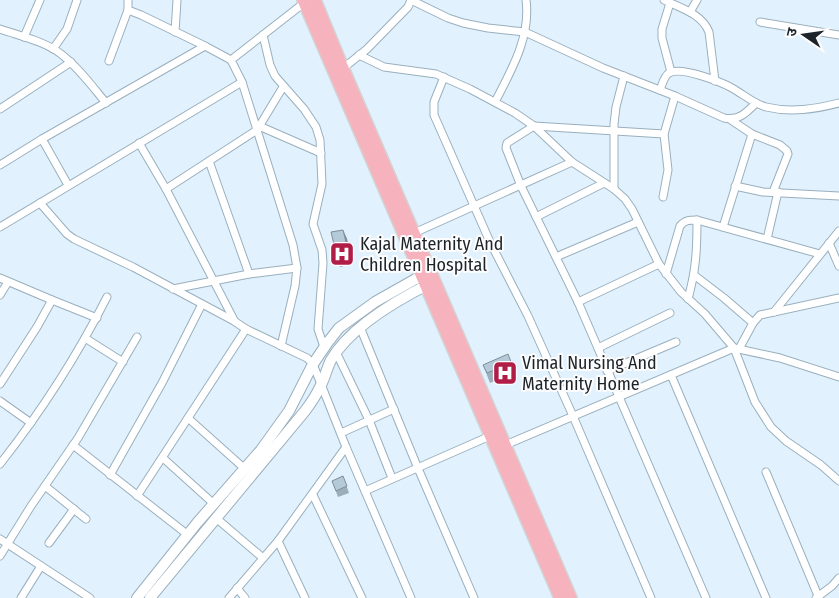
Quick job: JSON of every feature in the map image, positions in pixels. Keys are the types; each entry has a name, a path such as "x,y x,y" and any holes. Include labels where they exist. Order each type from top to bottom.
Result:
{"main road":[{"path":"312,3 338,71 500,447 560,598"},
{"path":"338,71 414,233 428,278 490,436 500,447 571,598"}],"street":[{"path":"24,37 40,0"},
{"path":"53,49 67,29 77,0"},
{"path":"109,61 128,10 128,0"},
{"path":"175,32 177,0"},
{"path":"338,71 359,56 408,7 411,0 463,23 524,32 731,120 752,134 780,145 787,150 788,154 776,192 767,239"},
{"path":"495,102 517,61 524,32 526,0"},
{"path":"690,12 697,0"},
{"path":"671,72 662,29 667,1 702,20 709,32 715,81"},
{"path":"231,60 263,34 312,3"},
{"path":"128,10 231,60 242,82 258,128 293,245 297,268 295,286 280,346"},
{"path":"760,22 839,35"},
{"path":"0,29 53,49 71,62 106,103"},
{"path":"263,34 270,65 275,76 304,109 316,127 320,140 322,184 313,224 322,250 323,263 318,329 324,347"},
{"path":"0,165 205,46"},
{"path":"359,56 384,67 436,74 470,88 534,126 572,162 614,189 629,204 658,264 688,299 705,314 737,349 755,402 772,427 786,441 821,465 839,481"},
{"path":"0,110 71,62"},
{"path":"671,72 692,74 715,81 732,88 756,103 774,109 807,110 839,103"},
{"path":"660,90 668,74 671,72"},
{"path":"614,189 616,107 624,76"},
{"path":"444,77 434,102 434,115 490,242 528,316 573,416 651,598"},
{"path":"0,227 242,82"},
{"path":"166,189 258,128 283,87"},
{"path":"663,197 668,170 664,134 675,96"},
{"path":"731,120 746,114 756,103"},
{"path":"664,134 534,126 507,143 506,148 521,186 578,302 706,598"},
{"path":"258,128 321,153"},
{"path":"723,228 752,134"},
{"path":"42,139 68,185"},
{"path":"139,143 166,189 234,321"},
{"path":"209,161 249,274"},
{"path":"414,233 572,162"},
{"path":"536,218 604,183"},
{"path":"736,186 752,190 839,196"},
{"path":"40,203 67,234 74,239 133,267 246,329 307,358 313,364 340,433 411,598"},
{"path":"666,274 680,226 688,220 697,220 820,254"},
{"path":"688,299 698,253 697,220"},
{"path":"556,257 638,222"},
{"path":"774,312 839,231"},
{"path":"829,243 839,266"},
{"path":"578,302 658,264"},
{"path":"173,289 249,274 297,268"},
{"path":"694,275 753,323"},
{"path":"0,278 96,318"},
{"path":"150,598 305,411 322,384 336,352 360,327 428,278"},
{"path":"137,598 214,504 262,450 289,411 313,364 340,328 353,317 428,278"},
{"path":"0,295 8,282"},
{"path":"0,464 45,403 85,338 107,297"},
{"path":"737,349 760,315 839,298"},
{"path":"0,384 37,328 52,300"},
{"path":"110,475 162,383 202,304"},
{"path":"598,348 670,313"},
{"path":"360,327 474,598"},
{"path":"137,496 246,329"},
{"path":"0,556 72,446 137,337"},
{"path":"85,338 122,362"},
{"path":"608,370 676,342"},
{"path":"500,447 737,349 780,358 839,377"},
{"path":"336,352 369,420 392,478"},
{"path":"671,375 766,598"},
{"path":"0,400 31,423"},
{"path":"340,433 394,409"},
{"path":"188,418 245,469"},
{"path":"365,491 417,466 490,436"},
{"path":"72,446 188,535"},
{"path":"229,598 278,541 346,447"},
{"path":"162,458 214,504"},
{"path":"766,472 818,598 839,578"},
{"path":"45,486 86,518"},
{"path":"313,495 362,598"},
{"path":"49,543 74,508"},
{"path":"216,518 263,558"},
{"path":"0,539 90,598"},
{"path":"278,541 305,598"},
{"path":"21,598 41,566"},
{"path":"237,588 245,598"}],"building":[{"path":"343,230 349,254 337,257 331,232"},
{"path":"508,354 513,367 501,372 499,368 487,373 483,365"},
{"path":"343,476 347,486 336,491 332,481"}],"place":[{"name":"Kajal Maternity And Children Hospital","path":"342,254"},
{"name":"Vimal Nursing And Maternity Home","path":"505,373"}]}
